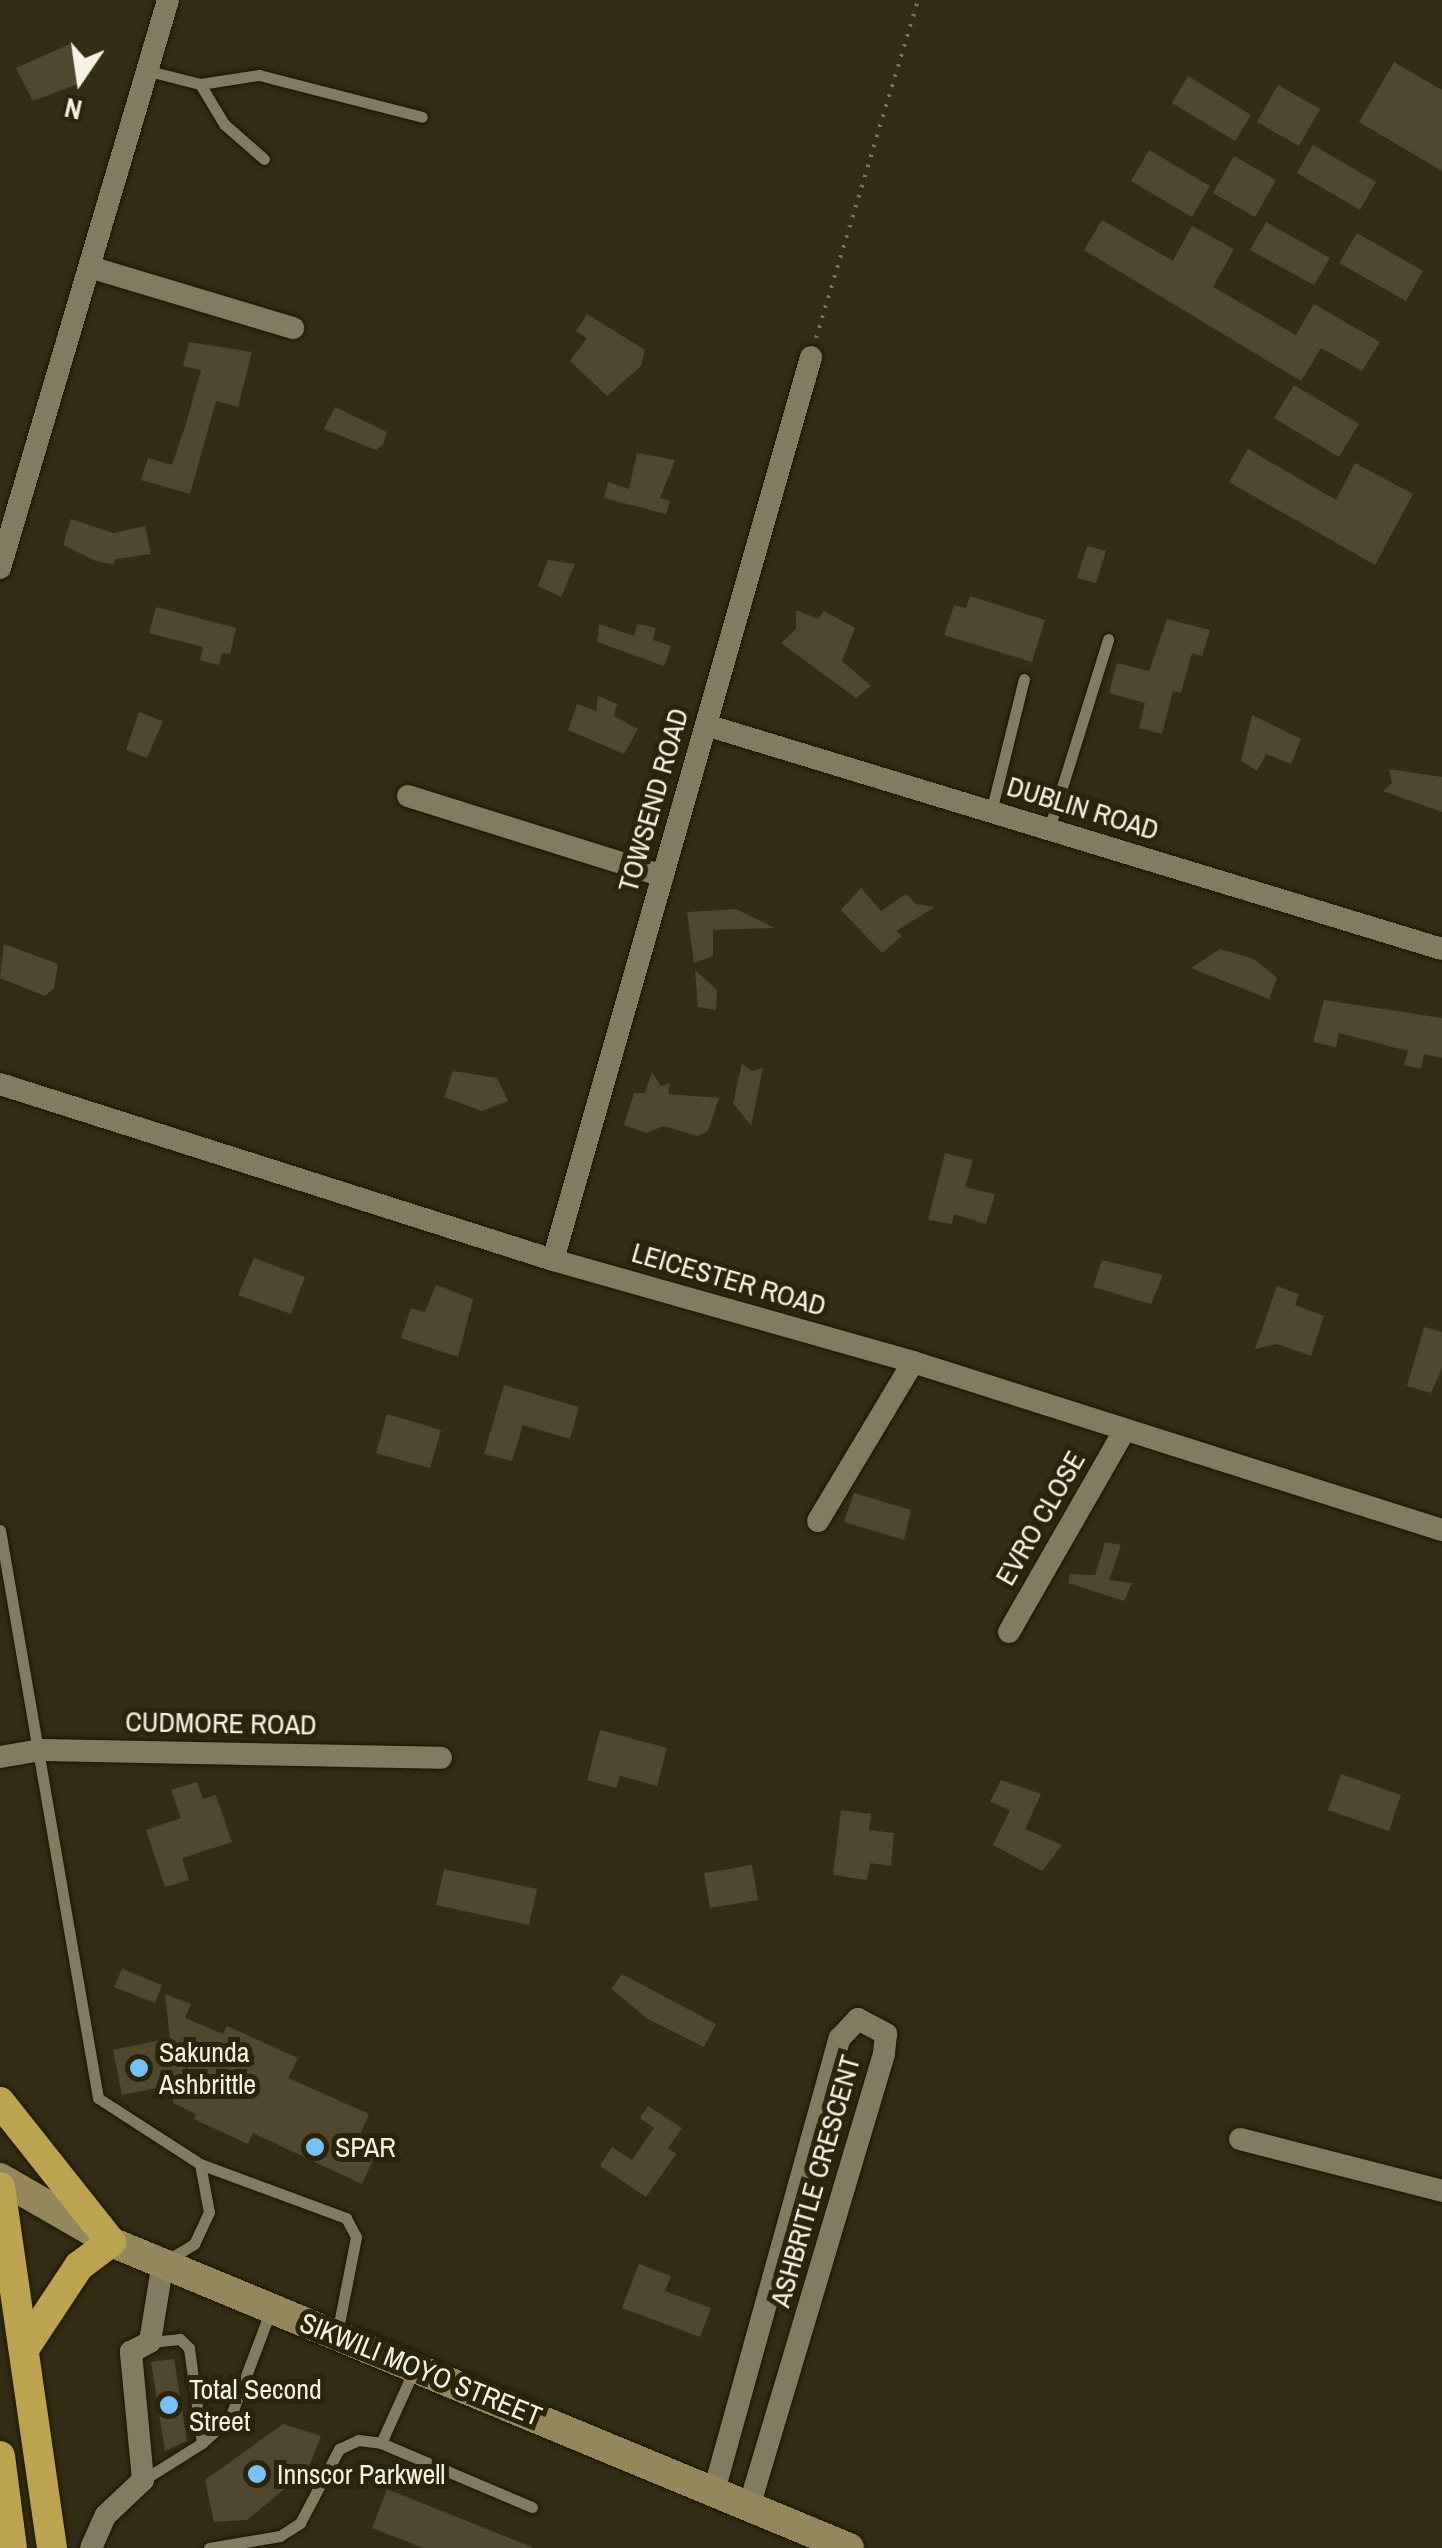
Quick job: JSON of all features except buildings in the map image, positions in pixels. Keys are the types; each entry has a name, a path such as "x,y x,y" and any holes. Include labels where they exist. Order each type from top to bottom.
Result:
{"highway":[{"path":"0,2102 111,2242 79,2266 24,2349"},
{"path":"0,2187 52,2548"},
{"path":"0,2456 12,2548"}],"street":[{"path":"0,568 94,268 168,0"},
{"path":"94,268 293,328"},
{"name":"TOWSEND ROAD","path":"553,1260 810,357"},
{"name":"DUBLIN ROAD","path":"706,725 1442,950"},
{"path":"408,796 662,876"},
{"name":"LEICESTER ROAD","path":"0,1084 553,1260 913,1362 1123,1433 1442,1530"},
{"path":"818,1521 913,1362"},
{"name":"EVRO CLOSE","path":"1008,1632 1123,1433"},
{"name":"CUDMORE ROAD","path":"0,1757 41,1750 441,1758"},
{"name":"ASHBRITLE CRESCENT","path":"714,2491 840,2038 858,2020 878,2026 886,2034 884,2054 749,2506"},
{"path":"1240,2139 1442,2192"},
{"name":"SIKWILI MOYO STREET","path":"0,2178 111,2242 849,2548"},
{"path":"91,2548 106,2515 143,2480 130,2360 133,2348 150,2342 164,2262"}],"lane":[{"path":"148,71 200,84 259,75 422,117"},
{"path":"200,84 224,124 264,160"},
{"path":"1049,829 1108,639"},
{"path":"991,812 1024,679"},
{"path":"0,1530 98,2098 200,2164 346,2218 356,2237 337,2334"},
{"path":"164,2262 194,2244 209,2212 200,2164"},
{"path":"143,2480 202,2443 230,2418 272,2307"},
{"path":"150,2342 180,2339 188,2348 202,2443"},
{"path":"381,2443 416,2366"},
{"path":"208,2548 280,2536 300,2523 339,2449 358,2440 381,2443 532,2507"}],"path":[{"path":"810,357 918,0"}],"place":[{"name":"Sakunda Ashbrittle","path":"139,2068"},
{"name":"SPAR","path":"315,2147"},
{"name":"Total Second Street","path":"169,2405"},
{"name":"Innscor Parkwell","path":"257,2474"}]}
